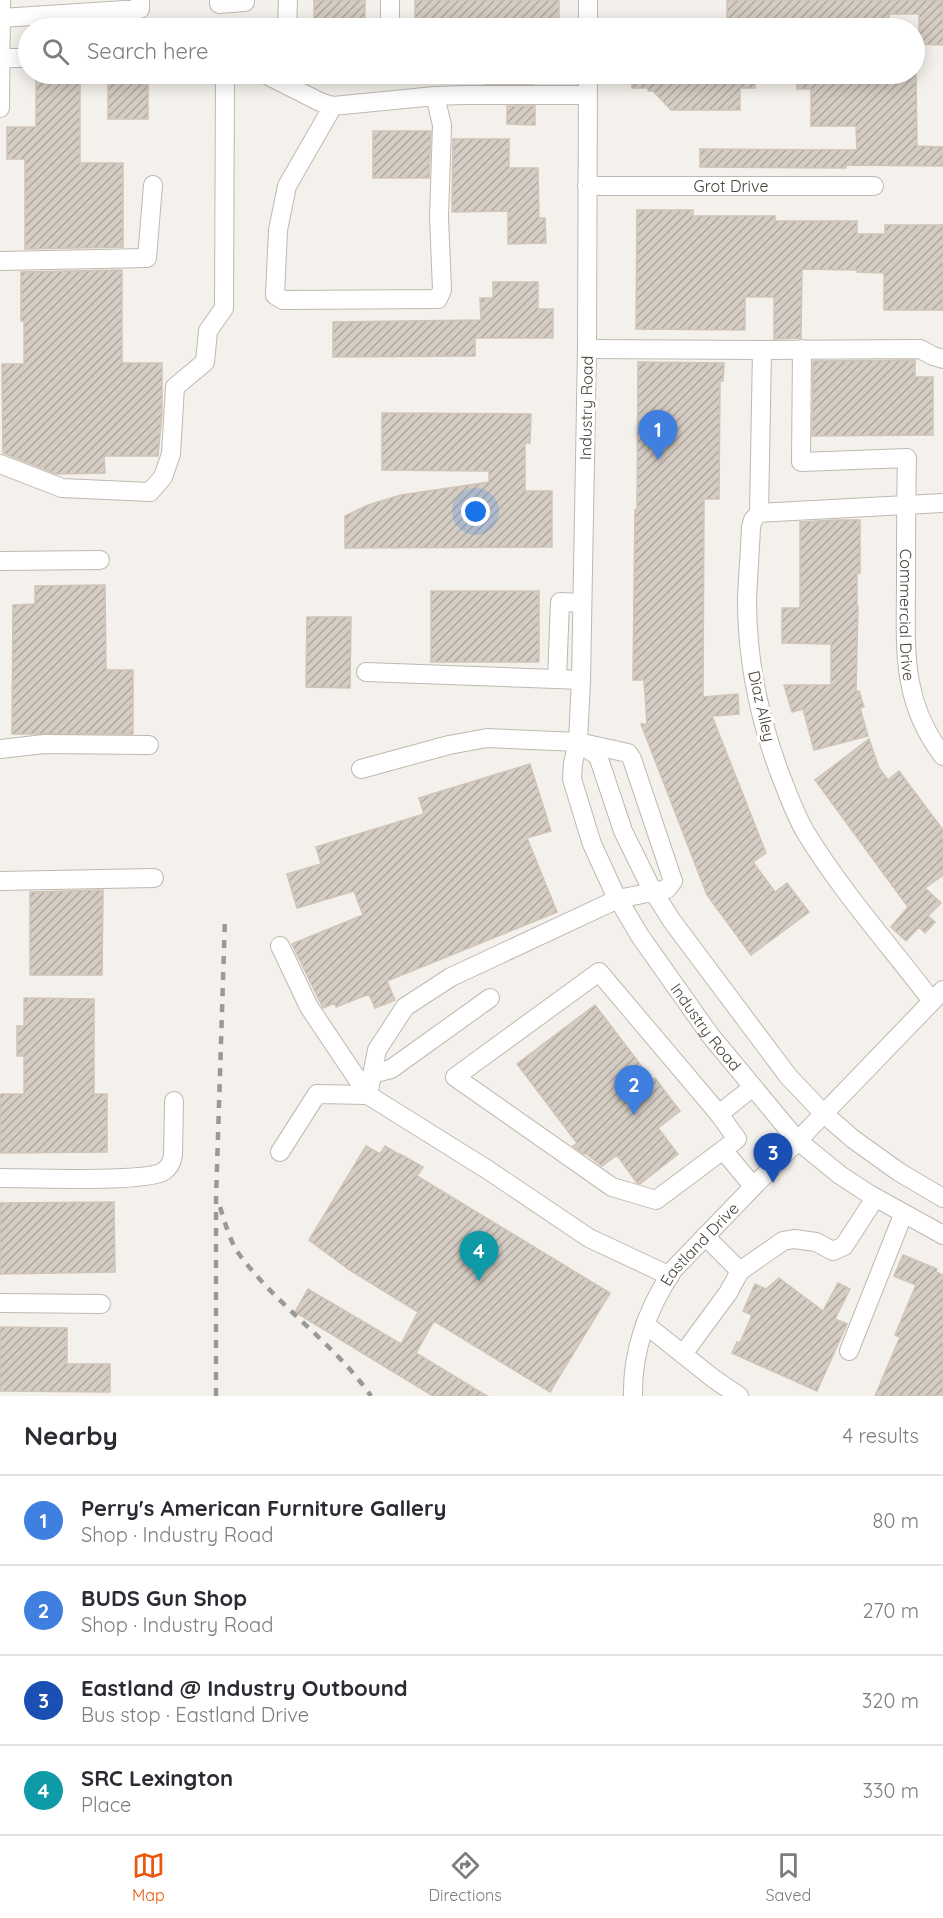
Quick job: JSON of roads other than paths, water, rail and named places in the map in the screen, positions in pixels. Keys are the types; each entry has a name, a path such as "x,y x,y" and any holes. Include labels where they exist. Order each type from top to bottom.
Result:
{"street":[{"path":"0,108 1,9 140,9 140,0"},
{"path":"219,0 219,4 245,2 245,0"},
{"path":"287,18 288,0"},
{"path":"390,0 390,18"},
{"path":"588,0 588,18"},
{"path":"1,58 18,58"},
{"path":"0,464 62,488 150,492 163,477 171,454 175,387 206,362 207,331 224,308 225,84"},
{"path":"295,84 320,102 333,106 463,94 588,96"},
{"name":"Industry Road","path":"588,84 588,350 581,680 578,742 572,779 592,844 618,899 640,936 710,1035 797,1140 840,1175 875,1198 943,1235"},
{"path":"333,106 287,186 278,230 275,295 283,300 438,299 442,290 440,217 442,125 435,96"},
{"path":"0,261 147,258 153,185"},
{"name":"Grot Drive","path":"587,186 874,186"},
{"name":"Commercial Drive","path":"802,349 801,462 907,458 906,662 915,706 923,726 943,756"},
{"path":"588,350 920,349 943,359"},
{"name":"Diaz Alley","path":"762,350 759,513 751,526 747,600 749,638 758,704 773,755 805,832 831,870 938,995"},
{"path":"759,513 943,503"},
{"path":"0,561 100,560"},
{"path":"557,679 560,602 582,603"},
{"path":"366,672 581,680"},
{"path":"361,769 449,745 487,738 578,742 628,753 673,881 667,889 618,899 451,977 405,1007 377,1050 368,1095"},
{"path":"578,742 598,756 623,831 654,892 683,937 788,1076 824,1113 877,1158 943,1198"},
{"path":"0,749 44,744 149,745"},
{"path":"0,881 154,878"},
{"path":"279,946 309,1007 368,1095 488,1170 588,1238 670,1276"},
{"path":"599,972 719,1114 737,1139 723,1150 656,1200 612,1187 456,1077 599,972"},
{"name":"Eastland Drive","path":"633,1396 633,1374 639,1341 653,1305 670,1276 705,1236 938,995"},
{"path":"372,1074 391,1069 490,998"},
{"path":"719,1114 753,1087"},
{"path":"280,1152 317,1094 368,1095"},
{"path":"0,1178 133,1178 163,1172 172,1163 174,1101"},
{"path":"723,1150 753,1186"},
{"path":"683,1354 728,1293 740,1271 783,1241 794,1239 816,1242 833,1251 844,1246 875,1198"},
{"path":"849,1351 903,1215"},
{"path":"705,1236 740,1271"},
{"path":"0,1303 101,1304"},
{"path":"645,1324 739,1396"}],"railway":[{"path":"216,1396 216,1199 225,918"},
{"path":"220,1207 233,1244 254,1273 340,1359 371,1396"}],"place":[{"name":"Perry's American Furniture Gallery","path":"658,460"},
{"name":"BUDS Gun Shop","path":"634,1115"},
{"name":"Eastland @ Industry Outbound","path":"773,1183"},
{"name":"SRC Lexington","path":"479,1281"}]}
